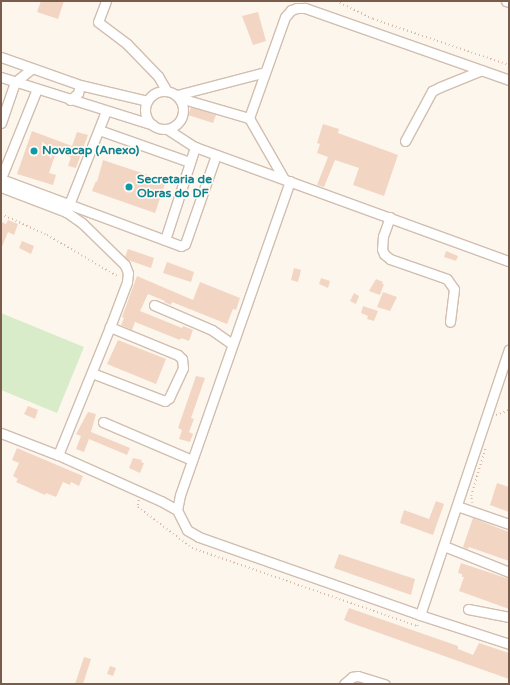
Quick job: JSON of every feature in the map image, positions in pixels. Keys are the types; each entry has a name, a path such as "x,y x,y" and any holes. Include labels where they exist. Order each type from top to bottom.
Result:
{"lane":[{"path":"106,1 98,22 127,44 158,76 166,90"},
{"path":"248,118 285,17 291,10 304,8 509,80"},
{"path":"1,57 80,85 147,101"},
{"path":"1,123 15,82 32,68"},
{"path":"405,141 432,91 482,70"},
{"path":"179,96 265,72"},
{"path":"1,77 166,129 195,147 509,261"},
{"path":"70,100 78,92 80,85"},
{"path":"37,89 1,178 68,209 125,265 128,273 127,282 110,327 58,456"},
{"path":"153,126 145,114 147,101 155,92 166,90 179,96 248,118 287,180"},
{"path":"166,129 172,128 181,120 184,109 179,96"},
{"path":"68,209 106,111"},
{"path":"99,130 190,162"},
{"path":"165,240 195,147"},
{"path":"1,187 181,246 185,244 216,155"},
{"path":"177,510 180,495 287,180"},
{"path":"390,217 384,236 382,250 384,254 390,259 447,279 454,289 450,322"},
{"path":"154,305 212,330 232,344"},
{"path":"92,373 165,401 169,398 183,368 182,359 178,355 110,327"},
{"path":"420,615 509,348"},
{"path":"103,422 192,460"},
{"path":"1,433 58,456 160,501 177,510 187,530 199,537 420,615 509,644"},
{"path":"457,506 509,524"},
{"path":"444,546 509,572"},
{"path":"468,609 509,617"},
{"path":"344,684 352,677 358,676 385,684"}],"path":[{"path":"336,1 373,19 509,66"},
{"path":"496,415 509,410"},
{"path":"472,511 471,496 486,445"}],"green space":[{"path":"1,313 84,347 57,413 1,390"}],"building":[{"path":"41,1 64,1 58,19 37,12"},
{"path":"258,12 266,41 253,45 242,16"},
{"path":"191,107 216,115 213,123 188,115"},
{"path":"323,124 339,129 338,133 398,155 384,196 353,185 359,168 335,160 324,187 317,185 328,157 317,153 320,144 317,143"},
{"path":"32,131 72,146 77,132 88,135 76,168 68,166 71,157 56,152 49,173 56,175 53,185 17,174"},
{"name":"Secretaria de Obras do DF","path":"103,160 166,181 155,213 92,191 96,181 97,182"},
{"path":"8,220 18,224 14,235 8,232 1,249 1,222 6,224"},
{"path":"22,241 34,246 31,254 19,248"},
{"path":"128,249 154,258 151,268 128,260 125,257"},
{"path":"446,251 458,256 456,261 444,257"},
{"path":"167,262 194,272 191,282 163,273"},
{"path":"294,268 301,270 298,282 291,280"},
{"path":"137,276 193,300 200,282 240,298 236,310 233,309 227,324 172,302 171,305 148,294 140,311 182,328 183,326 193,330 189,341 181,338 180,340 135,322 132,330 121,325 124,318 122,317"},
{"path":"321,278 330,281 328,288 319,284"},
{"path":"376,279 384,284 380,295 369,291"},
{"path":"383,292 397,297 390,311 377,307"},
{"path":"354,293 359,296 356,304 350,301"},
{"path":"363,306 378,311 374,321 367,319 368,316 361,313"},
{"path":"118,340 166,359 156,384 107,364"},
{"path":"196,376 205,378 191,418 194,419 189,432 193,434 190,442 179,439 182,430 178,428"},
{"path":"28,406 38,410 35,419 24,414"},
{"path":"88,412 96,414 91,432 130,448 127,455 89,439 84,452 76,449 81,436 76,434"},
{"path":"17,448 83,476 79,486 71,482 70,485 63,482 56,497 46,493 45,495 16,482 18,479 13,476 19,463 12,460"},
{"path":"133,458 142,460 141,462 144,463 140,473 129,468"},
{"path":"497,483 509,487 509,512 490,505"},
{"path":"436,501 444,504 433,535 400,523 404,510 429,519"},
{"path":"473,518 509,532 509,561 469,547 468,549 463,547"},
{"path":"339,554 415,579 411,595 334,568"},
{"path":"461,563 509,579 509,609 459,591 464,577 462,577 462,574 458,573"},
{"path":"349,608 458,646 458,649 473,655 479,643 509,653 509,679 344,620"},
{"path":"84,657 91,659 83,684 75,684"},
{"path":"110,666 116,668 113,676 107,674"}],"place":[{"name":"Novacap (Anexo)","path":"34,151"},
{"name":"Secretaria de Obras do DF","path":"129,187"}]}
